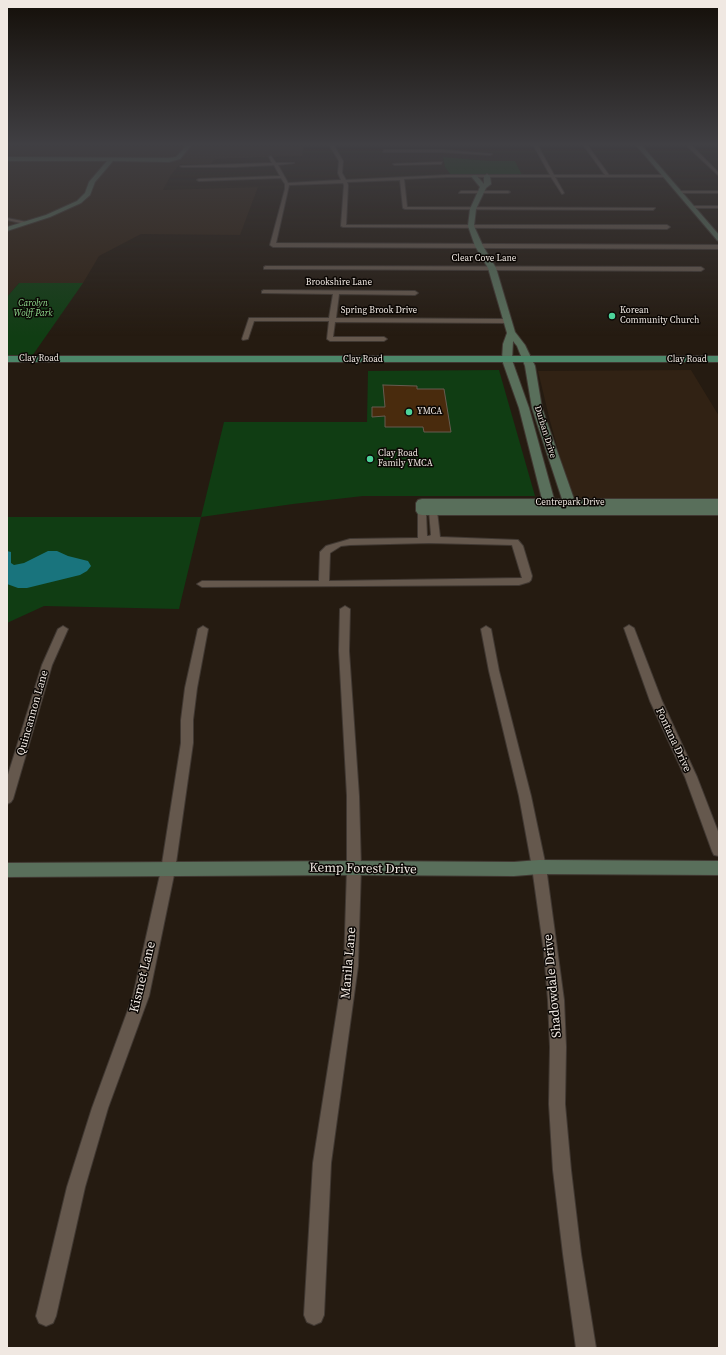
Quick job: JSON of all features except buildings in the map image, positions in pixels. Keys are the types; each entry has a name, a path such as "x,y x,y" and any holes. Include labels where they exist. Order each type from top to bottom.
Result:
{"main road":[{"name":"Clay Road","path":"7,360 38,363 634,363 719,360"},
{"name":"Clay Road","path":"7,366 38,363"},
{"name":"Clay Road","path":"634,363 719,366"}],"street":[{"path":"7,225 48,216 63,209"},
{"path":"281,209 273,245 719,247"},
{"path":"344,209 343,226 667,227"},
{"name":"Durban Drive","path":"473,209 471,226 479,246 492,268 510,333 521,345 528,363 543,429 571,507"},
{"path":"694,209 719,239"},
{"path":"7,219 22,222"},
{"path":"7,229 22,222"},
{"name":"Clear Cove Lane","path":"266,268 701,269"},
{"name":"Brookshire Lane","path":"264,292 415,293"},
{"path":"336,292 330,339 384,339"},
{"name":"Spring Brook Drive","path":"245,339 251,320 507,321"},
{"name":"Durban Drive","path":"510,333 506,344 508,363 524,408 550,507"},
{"name":"Centrepark Drive","path":"426,508 710,508 719,503"},
{"path":"426,508 422,526 422,537 429,540"},
{"path":"426,508 435,526 436,536 429,540"},
{"path":"422,526 435,526"},
{"path":"202,584 324,584 519,582 526,580 527,576 522,555 515,542 429,540 350,542 329,548 325,552 324,584"},
{"name":"Manila Lane","path":"314,1315 322,1163 351,966 354,868 353,796 344,651 345,609"},
{"name":"Fontana Drive","path":"629,628 656,701 691,777 719,850"},
{"name":"Quincannon Lane","path":"7,798 47,665 63,629"},
{"name":"Kismet Lane","path":"46,1316 76,1187 100,1108 141,996 168,870 187,743 187,720 191,688 203,629"},
{"name":"Shadowdale Drive","path":"486,629 494,671 525,796 539,867 551,952 556,1000 558,1047 557,1104 562,1170 572,1254 586,1348"},
{"name":"Kemp Forest Drive","path":"7,870 354,868 514,869 539,867 719,868"}],"shaded area":[{"path":"7,209 250,209 240,235 141,234 99,256 83,283 19,283 7,297"},
{"path":"691,370 719,416 719,499 579,499 571,495 550,421 538,371"}],"green space":[{"name":"Carolyn Wolff Park","path":"19,283 83,283 30,359 7,359 7,297"},
{"name":"Clay Road Family YMCA","path":"499,370 535,496 363,496 201,517 224,422 367,422 368,371"},
{"path":"7,517 201,517 179,609 44,606 7,623"}],"water":[{"path":"7,551 11,552 11,563 14,565 24,563 48,551 57,551 68,556 88,561 91,566 87,571 80,575 27,588 18,588 7,584"}],"place":[{"name":"Korean Community Church","path":"612,316"},
{"name":"YMCA","path":"409,412"},
{"name":"Clay Road Family YMCA","path":"370,459"}]}
